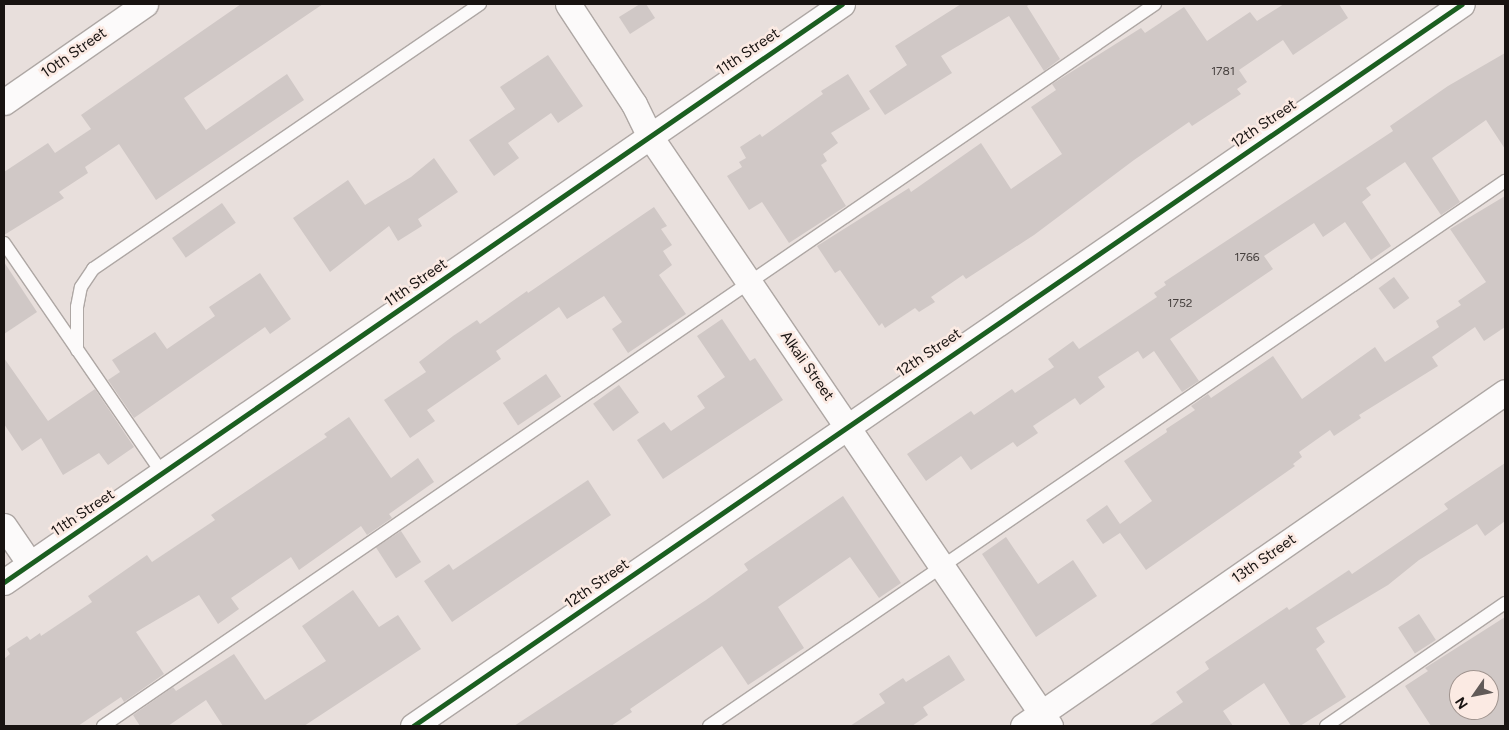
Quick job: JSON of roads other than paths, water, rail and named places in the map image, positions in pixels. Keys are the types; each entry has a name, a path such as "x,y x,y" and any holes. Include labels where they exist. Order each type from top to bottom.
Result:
{"street":[{"name":"10th Street","path":"4,102 145,4"},
{"name":"Alkali Street","path":"568,4 634,104 650,135 943,567 1038,722"},
{"name":"11th Street","path":"4,582 842,4"},
{"name":"12th Street","path":"413,726 847,425 1462,4"},
{"name":"13th Street","path":"1038,722 1505,392"},
{"path":"4,526 30,564"}],"lane":[{"path":"77,350 76,307 81,287 93,269 480,4"},
{"path":"103,726 1154,4"},
{"path":"709,726 1505,181"},
{"path":"4,243 163,474"},
{"path":"1326,726 1505,603"}]}
